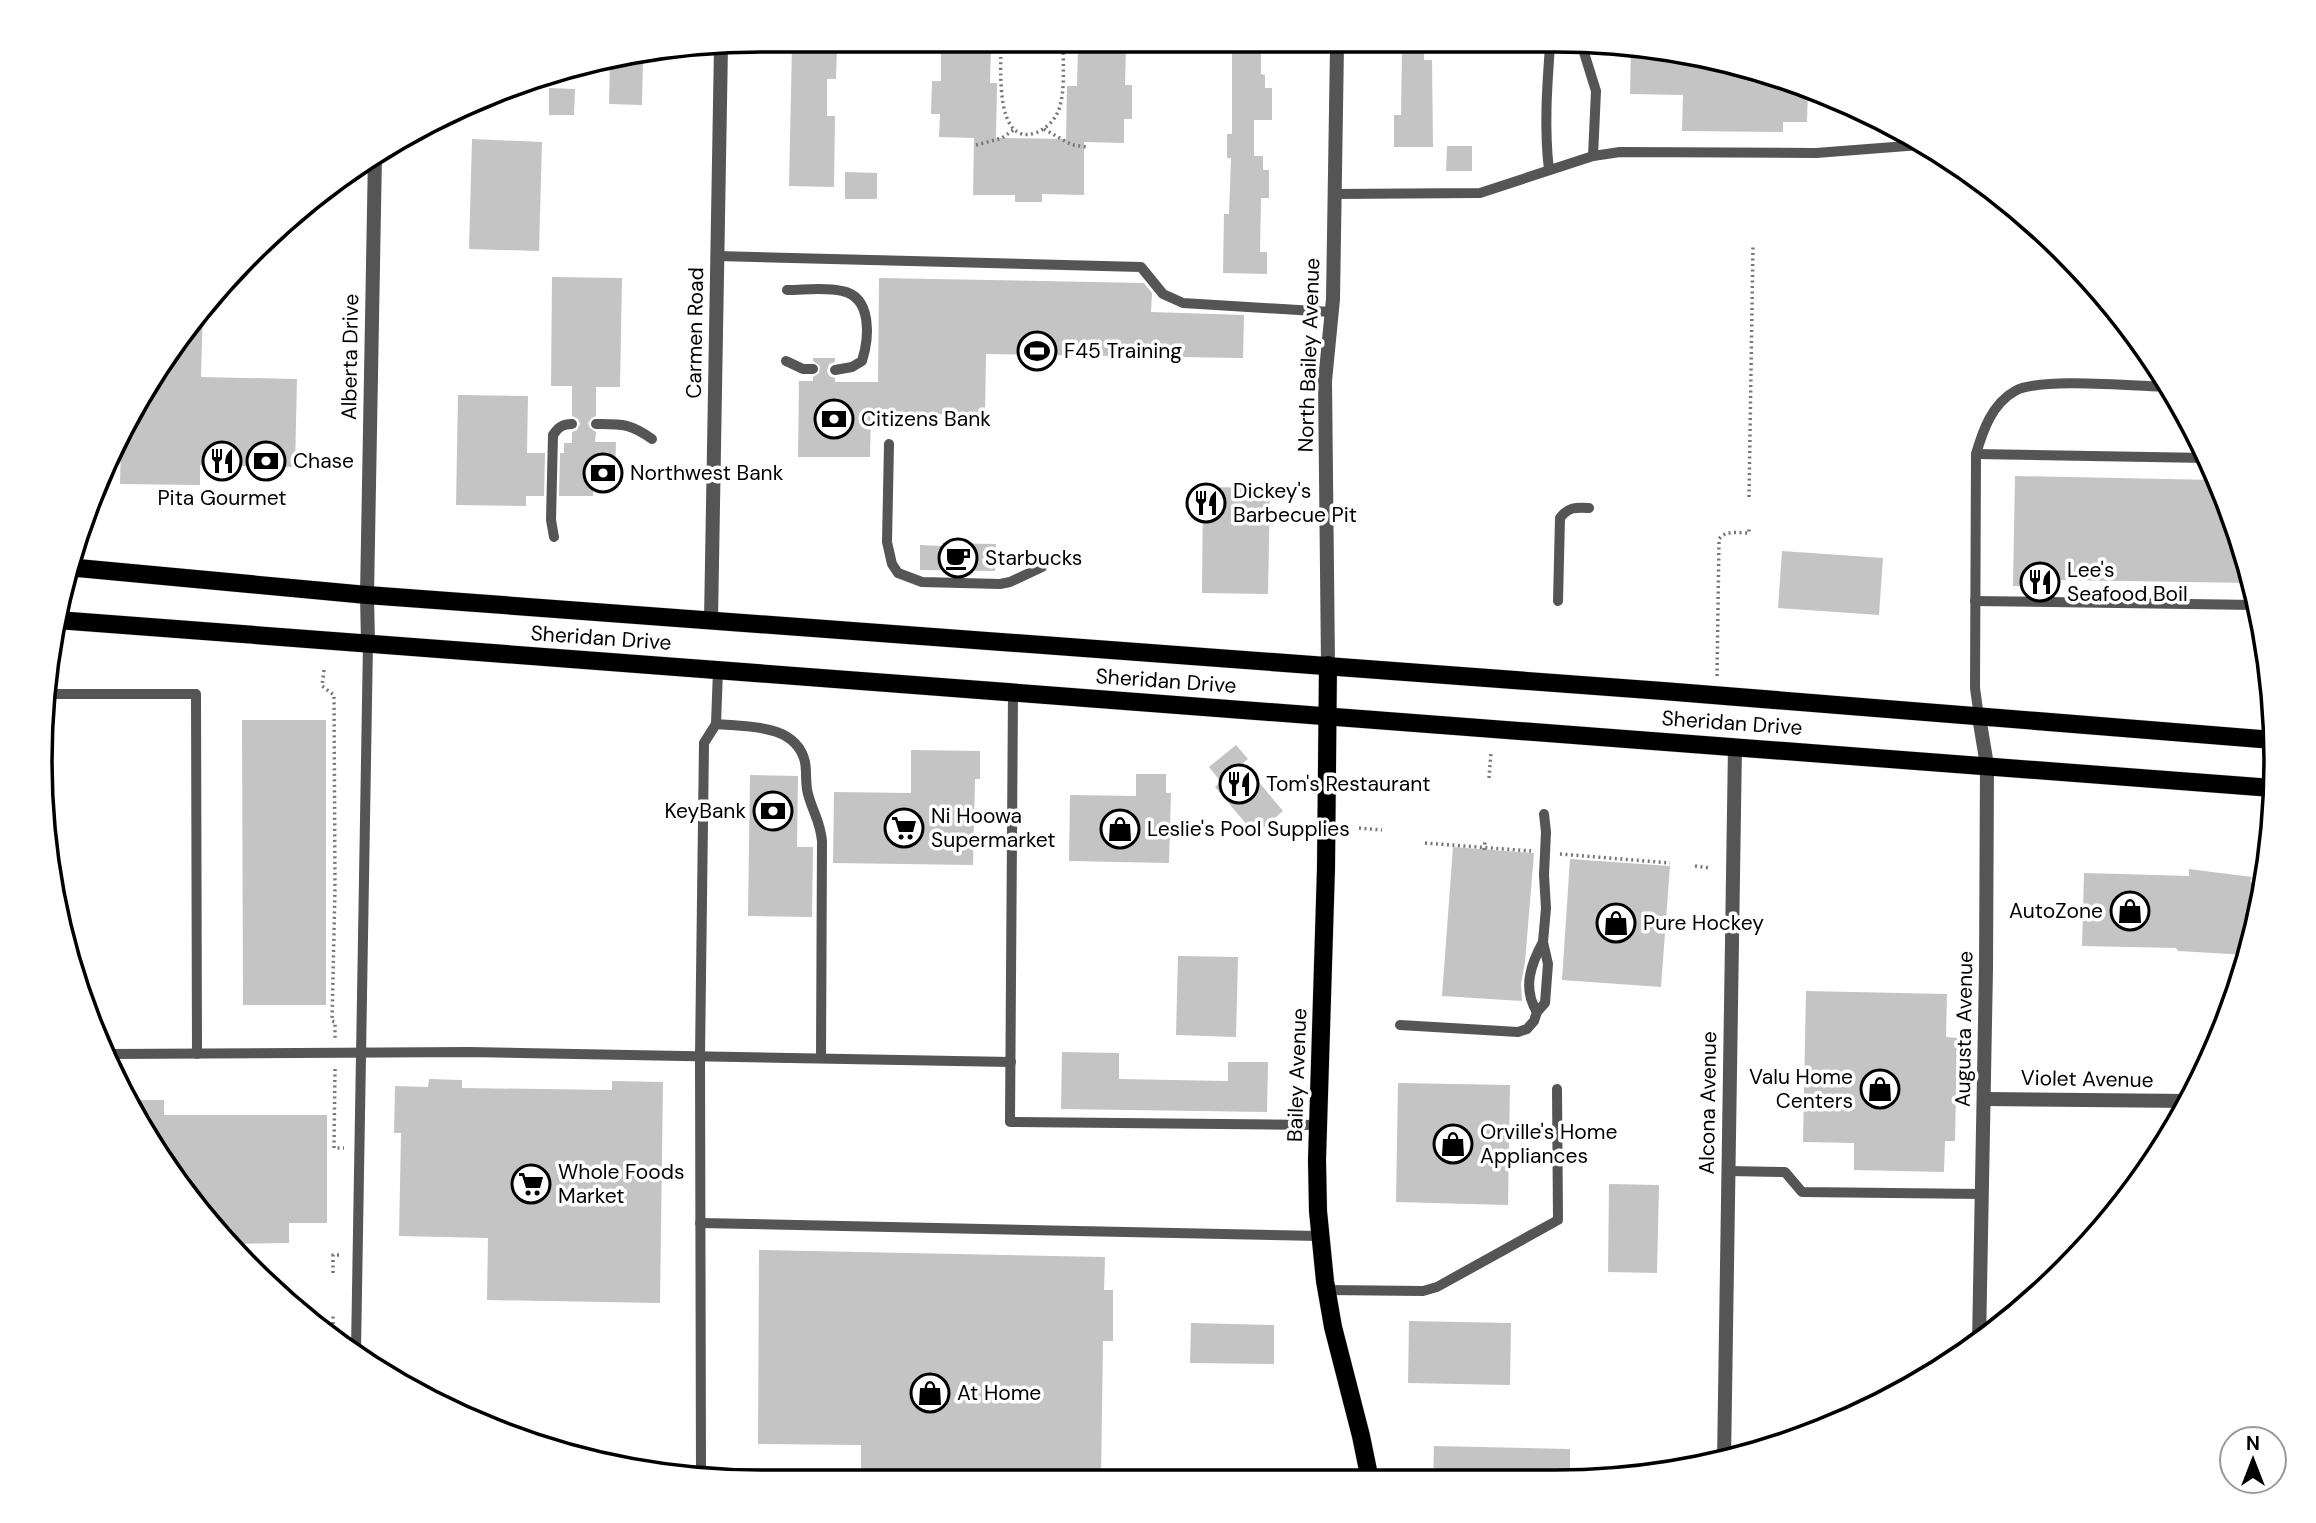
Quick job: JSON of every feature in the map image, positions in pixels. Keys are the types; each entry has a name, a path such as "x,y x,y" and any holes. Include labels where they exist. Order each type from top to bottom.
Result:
{"main road":[{"name":"Sheridan Drive","path":"80,568 367,595 1328,665 2263,739"},
{"name":"Sheridan Drive","path":"67,621 2263,787"},
{"name":"Bailey Avenue","path":"1328,665 1329,716 1318,1125 1319,1236 1333,1327 1368,1470"}],"street":[{"name":"North Bailey Avenue","path":"1328,665 1325,381 1331,312 1337,52"},
{"name":"Carmen Road","path":"711,620 721,54"},
{"name":"Alberta Drive","path":"368,643 375,168"},
{"name":"Augusta Avenue","path":"1979,717 1987,765 1979,1329"},
{"name":"Alcona Avenue","path":"1724,1449 1735,746"},
{"name":"Violet Avenue","path":"1984,1099 2177,1101"}],"lane":[{"path":"1549,170 1546,150 1550,52"},
{"path":"1584,53 1596,92 1593,156"},
{"path":"1334,194 1480,193 1593,156 1620,152 1816,153 1907,146"},
{"path":"717,256 1142,267 1163,294 1183,303 1331,312"},
{"path":"787,290 842,291 855,297 863,307 867,322 866,349 862,361 852,367 835,370"},
{"path":"786,361 803,369 813,369"},
{"path":"1979,717 1975,688 1976,454 1984,428 1997,406 2016,390 2039,384 2156,387"},
{"path":"554,537 551,520 553,435 564,424 572,424"},
{"path":"596,424 620,424 637,428 652,439"},
{"path":"889,444 887,542 892,564 898,573 922,582 1000,584 1042,567"},
{"path":"1976,454 2195,458"},
{"path":"1558,601 1560,518 1566,510 1573,507 1589,508"},
{"path":"1975,601 2246,605"},
{"path":"356,1343 368,643"},
{"path":"701,1467 700,1056 704,743 716,724 718,670"},
{"path":"1013,692 1010,1122 1318,1125"},
{"path":"56,694 196,694 197,1054"},
{"path":"716,724 765,728 780,733 800,750 805,762 808,795 820,823 822,841 821,1058"},
{"path":"1400,1025 1518,1032 1527,1029 1534,1021 1537,1012 1545,1003 1548,964 1543,942 1546,908 1544,814"},
{"path":"1537,1012 1530,1001 1529,993 1531,963 1543,942"},
{"path":"116,1054 361,1052 1011,1062"},
{"path":"1326,1290 1423,1291 1437,1287 1558,1220 1557,1089"},
{"path":"1728,1171 1785,1172 1802,1192 1982,1194"},
{"path":"701,1223 1319,1236"}],"path":[{"path":"1002,52 1003,105 1007,123 1018,132 1031,134 1044,129 1061,106 1063,52"},
{"path":"976,145 1002,138 1015,129"},
{"path":"1044,129 1072,145 1088,148"},
{"path":"1749,497 1753,245"},
{"path":"1717,676 1719,539 1723,534 1749,533 1749,526"},
{"path":"324,670 322,686 334,695 335,887 331,1021 335,1022 335,1045"},
{"path":"1489,778 1491,752"},
{"path":"1359,828 1382,830"},
{"path":"1484,849 1485,841"},
{"path":"1425,843 1535,851"},
{"path":"1555,854 1670,863"},
{"path":"1695,866 1710,868"},
{"path":"335,1069 334,1148 344,1148"},
{"path":"333,1273 332,1255 344,1255"},
{"path":"333,1313 333,1326"}],"building":[{"path":"792,52 837,52 836,79 827,79 827,116 835,116 834,187 789,186"},
{"path":"941,52 991,52 990,83 997,83 996,138 1066,139 1067,86 1077,86 1078,52 1126,52 1125,85 1132,85 1132,119 1124,119 1124,143 1084,142 1084,195 1042,194 1042,202 1015,202 1015,195 973,195 974,138 939,137 940,114 931,114 932,81 941,81"},
{"path":"1232,52 1261,52 1261,74 1265,75 1265,88 1272,88 1272,120 1254,120 1254,156 1263,156 1263,170 1269,170 1269,198 1261,198 1260,252 1267,252 1267,274 1223,273 1224,214 1229,214 1231,158 1227,158 1227,134 1232,134"},
{"path":"1402,52 1424,52 1424,60 1432,60 1433,147 1394,147 1394,115 1401,115"},
{"path":"1631,57 1693,66 1808,99 1807,122 1783,122 1783,132 1682,131 1683,95 1630,94"},
{"path":"643,63 642,105 609,104 610,69"},
{"path":"549,88 575,89 574,115 549,115"},
{"path":"472,139 542,142 539,251 469,249"},
{"path":"1447,146 1472,146 1472,171 1446,171"},
{"path":"845,172 877,173 877,199 845,199"},
{"path":"552,277 622,278 620,387 596,387 596,416 588,423 596,432 595,442 616,442 615,476 593,476 593,496 559,496 560,453 564,453 564,443 572,443 572,432 577,430 580,424 578,419 572,416 572,386 551,386"},
{"path":"879,278 1144,283 1152,293 1151,312 1244,315 1243,358 986,354 985,415 871,413 870,457 798,457 799,381 813,381 813,377 819,373 820,366 813,358 835,358 827,371 829,376 835,378 835,382 878,382"},
{"path":"202,326 201,377 297,379 295,467 200,465 200,485 120,484 121,459 147,407"},
{"path":"458,395 528,396 527,453 545,453 544,496 526,496 526,506 456,505"},
{"path":"2015,476 2205,480 2226,534 2240,583 2057,580 2057,587 2013,586"},
{"path":"1203,487 1270,488 1268,594 1202,593"},
{"name":"Starbucks","path":"943,543 996,544 995,571 920,570 920,545 943,546"},
{"path":"1782,551 1883,558 1879,615 1778,608"},
{"path":"242,720 326,720 326,1005 243,1005"},
{"name":"Tom's Restaurant","path":"1236,745 1248,759 1243,763 1283,811 1263,828 1256,820 1248,826 1215,787 1221,782 1209,767"},
{"name":"Ni Hoowa Supermarket","path":"911,750 980,751 980,779 975,779 973,865 833,863 834,792 911,793"},
{"name":"Leslie's Pool Supplies","path":"1136,774 1166,774 1166,793 1171,793 1169,863 1069,861 1070,795 1136,796"},
{"name":"KeyBank","path":"750,775 798,776 797,847 813,847 812,917 748,916"},
{"path":"1453,847 1534,853 1521,984 1522,1001 1442,996"},
{"name":"Pure Hockey","path":"1570,859 1670,866 1661,987 1562,980"},
{"path":"2189,869 2252,877 2250,900 2236,954 2178,951 2176,948 2082,946 2084,873 2189,876"},
{"path":"1178,956 1238,957 1236,1037 1176,1035"},
{"name":"Valu Home Centers","path":"1806,991 1947,994 1946,1037 1957,1038 1955,1141 1945,1141 1944,1172 1854,1170 1854,1143 1803,1142"},
{"path":"1062,1052 1119,1053 1119,1079 1228,1081 1228,1062 1268,1062 1267,1112 1061,1109"},
{"name":"Whole Foods Market","path":"429,1079 462,1080 462,1088 612,1090 612,1081 663,1082 660,1303 487,1300 488,1238 399,1236 401,1133 394,1133 395,1086 428,1087"},
{"name":"Orville's Home Appliances","path":"1398,1083 1510,1085 1508,1205 1396,1202"},
{"path":"139,1100 164,1100 164,1115 327,1115 327,1223 289,1223 289,1243 242,1244 199,1193"},
{"path":"1609,1184 1659,1185 1657,1273 1608,1272"},
{"name":"At Home","path":"759,1250 1105,1257 1104,1290 1113,1290 1113,1341 1103,1341 1101,1470 861,1470 861,1445 758,1444"},
{"path":"1409,1321 1511,1323 1510,1385 1408,1383"},
{"path":"1191,1323 1274,1325 1274,1364 1190,1363"},
{"path":"1434,1446 1570,1449 1570,1470 1433,1470"}],"place":[{"name":"F45 Training","path":"1037,351"},
{"name":"Citizens Bank","path":"834,419"},
{"name":"Pita Gourmet","path":"222,461"},
{"name":"Chase","path":"266,461"},
{"name":"Northwest Bank","path":"603,473"},
{"name":"Dickey's Barbecue Pit","path":"1206,503"},
{"name":"Starbucks","path":"958,558"},
{"name":"Lee's Seafood Boil","path":"2040,582"},
{"name":"Tom's Restaurant","path":"1239,784"},
{"name":"KeyBank","path":"773,811"},
{"name":"Ni Hoowa Supermarket","path":"904,828"},
{"name":"Leslie's Pool Supplies","path":"1120,829"},
{"name":"AutoZone","path":"2130,911"},
{"name":"Pure Hockey","path":"1616,923"},
{"name":"Valu Home Centers","path":"1880,1089"},
{"name":"Orville's Home Appliances","path":"1453,1144"},
{"name":"Whole Foods Market","path":"531,1184"},
{"name":"At Home","path":"930,1393"}]}
